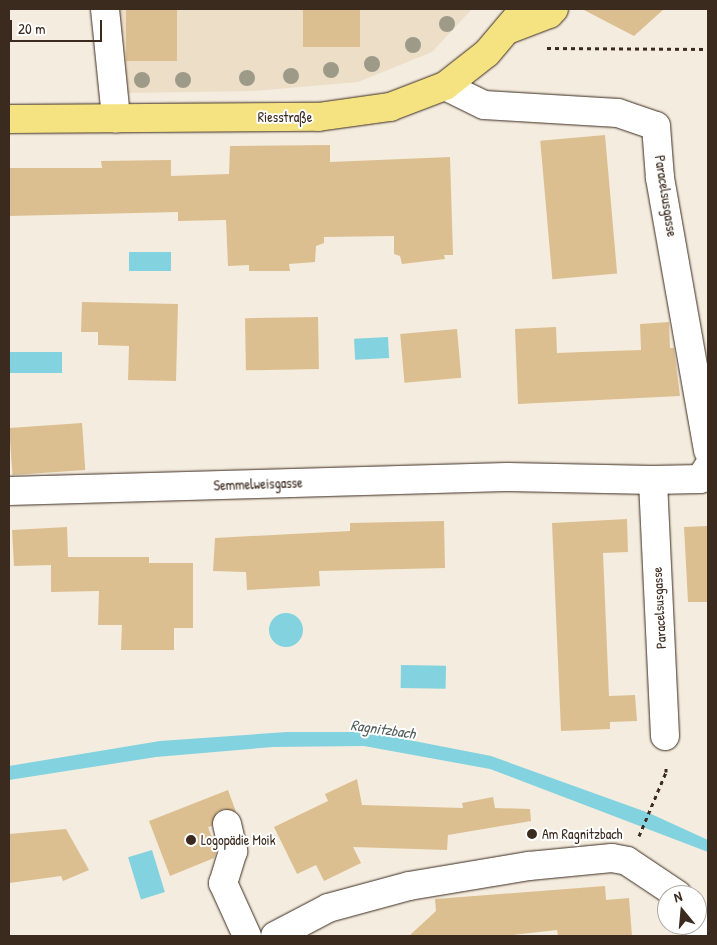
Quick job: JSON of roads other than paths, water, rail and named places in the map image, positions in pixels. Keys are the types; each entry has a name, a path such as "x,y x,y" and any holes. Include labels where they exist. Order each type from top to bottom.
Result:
{"main road":[{"path":"517,19 549,14 554,9"},
{"name":"Riesstraße","path":"9,119 318,117 390,107 445,86 487,53 517,19"}],"street":[{"path":"105,9 116,118"},
{"name":"Paracelsusgasse","path":"445,86 484,106 618,113 656,126 660,178 708,451"},
{"path":"653,480 700,480 708,467"},
{"name":"Semmelweisgasse","path":"9,490 508,477 653,480"},
{"name":"Paracelsusgasse","path":"653,480 665,736"},
{"path":"227,824 232,851 223,883 247,936"},
{"path":"275,936 328,908 409,886 529,866 619,860 646,871 665,885"}],"water":[{"path":"129,252 171,252 171,271 129,271"},
{"path":"388,337 389,358 355,360 354,339"},
{"path":"9,352 62,352 62,373 9,373"},
{"path":"286,613 293,614 298,618 302,623 302,637 298,642 293,646 286,647 279,646 274,642 270,637 269,630 270,623 274,618 279,614"},
{"path":"401,665 446,666 446,689 401,688"},
{"name":"Ragnitzbach","path":"287,732 368,732 491,756 649,813 708,840 708,852 490,769 364,746 273,747 156,757 9,780 9,766 160,741"},
{"path":"152,850 165,892 141,899 128,857"}],"place":[{"name":"Am Ragnitzbach","path":"532,834"},
{"name":"Logopädie Moik","path":"191,840"}]}
